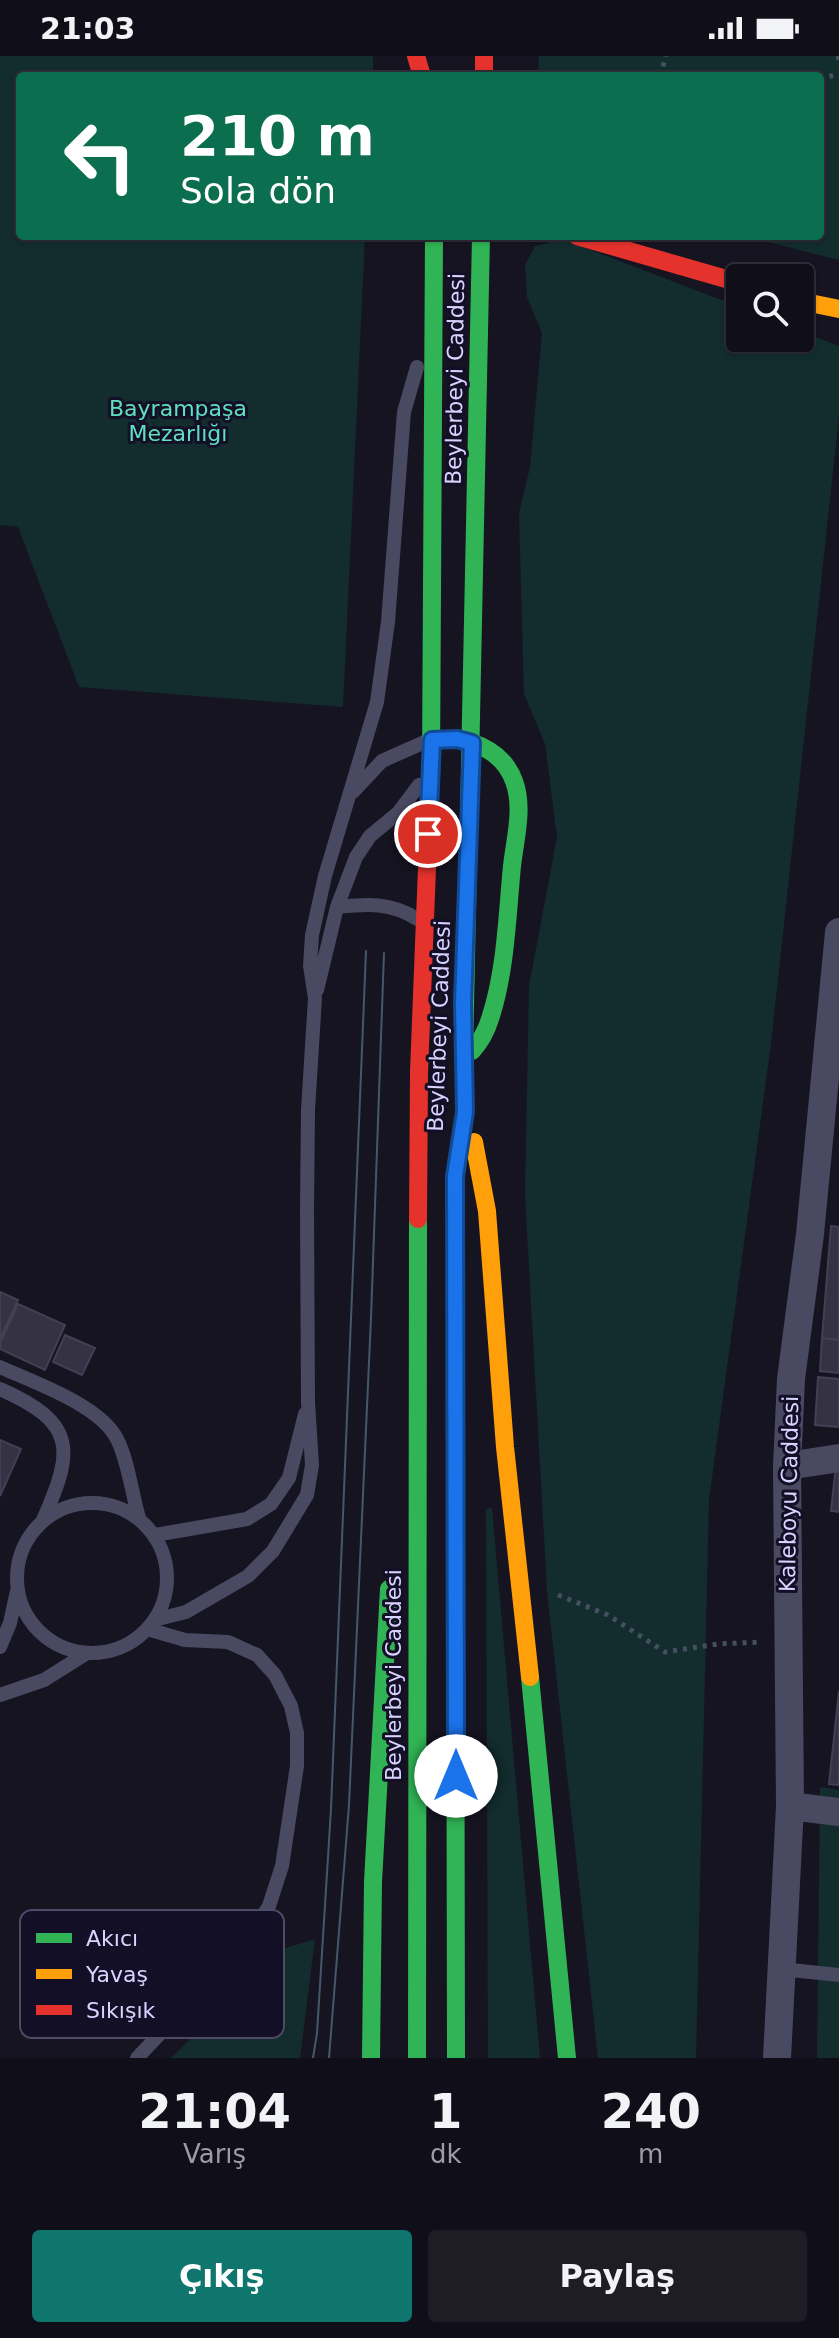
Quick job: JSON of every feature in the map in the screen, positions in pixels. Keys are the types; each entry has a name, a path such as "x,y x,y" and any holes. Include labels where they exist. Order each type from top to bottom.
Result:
{"main road":[{"name":"Beylerbeyi Caddesi","path":"417,2058 419,1072 432,740 434,240"},
{"name":"Beylerbeyi Caddesi","path":"456,2058 455,1176 465,1112 463,1003 472,743 481,240"},
{"path":"591,240 726,279"},
{"path":"814,304 839,309"},
{"path":"432,740 457,739 489,747 501,759 517,791 508,906 494,999 483,1038 465,1059"},
{"path":"431,774 472,743"},
{"path":"465,1112 483,1177 487,1211 505,1447 567,2058"},
{"path":"399,1443 418,1353"},
{"path":"371,2058 373,1882 390,1569"}],"street":[{"name":"Kaleboyu Caddesi","path":"777,2058 790,1806 787,1466 791,1379 833,1063 839,932"},
{"path":"787,1466 839,1458"},
{"path":"790,1806 839,1812"}],"lane":[{"path":"315,998 310,966 312,935 325,876 377,702 382,676 404,412 419,360 432,330"},
{"path":"350,795 382,761 432,740"},
{"path":"150,1624 186,1612 248,1576 273,1551 307,1495 312,1465 308,1402 308,1110 315,998 337,907 356,857 370,836 398,813 431,774"},
{"path":"337,907 368,904 390,906 423,924"},
{"path":"0,1367 83,1406 110,1428 118,1440 139,1518"},
{"path":"0,1389 46,1417 59,1431 65,1449 61,1478 42,1521 26,1540 17,1565 17,1591 10,1623 0,1647"},
{"path":"155,1535 247,1519 271,1504 289,1478 308,1402"},
{"path":"17,1591 26,1615 43,1635 63,1648 87,1653 111,1651 133,1641 163,1605 168,1581 165,1557 155,1535 139,1518 116,1506 90,1502 65,1507 42,1521"},
{"path":"150,1624 185,1640 228,1642 257,1655 275,1675 291,1706 297,1733 297,1766 282,1866 266,1910"},
{"path":"0,1695 44,1680 87,1653"},
{"path":"781,1969 839,1975"},
{"path":"137,2058 156,2038"}],"path":[{"path":"520,1572 547,1591 608,1615 665,1652 718,1644 788,1642"}],"green space":[{"name":"Bayrampaşa Mezarlığı","path":"0,56 373,56 373,72 16,72 16,240 365,240 343,707 79,687 18,527 0,525"},
{"path":"539,56 839,56 839,260 760,240 824,240 824,72 538,72"},
{"path":"565,240 726,302 726,352 814,352 814,336 839,346 839,416 771,1044 709,1500 696,2058 598,2058 547,1591 525,1195 529,986 557,837 545,744 524,694 519,513 530,467 542,333 527,297 525,265 535,246"},
{"path":"492,1508 540,2058 488,2058 486,1509"},
{"path":"820,1787 839,1790 839,2058 817,2058"},
{"path":"315,1939 300,2058 171,2058 191,2038 284,2038 284,1949"}],"building":[{"path":"831,1226 839,1227 839,1340 822,1338"},
{"path":"0,1292 18,1300 0,1339"},
{"path":"18,1304 65,1325 45,1370 0,1349"},
{"path":"65,1335 95,1348 82,1375 53,1362"},
{"path":"822,1338 839,1340 839,1373 820,1371"},
{"path":"818,1377 839,1379 839,1427 815,1425"},
{"path":"0,1440 21,1449 0,1496"},
{"path":"836,1465 839,1466 839,1512 831,1511"},
{"path":"839,1691 839,1785 829,1784"}],"tram line":[{"path":"313,2058 331,1809 366,951"},
{"path":"329,2058 349,1805 384,953"}],"traffic: fast":[{"path":"431,766 434,240"},
{"path":"464,1054 481,240"},
{"path":"451,739 481,746 497,756 510,772 518,802 499,982 487,1028 472,1051"},
{"path":"417,2058 418,1219"},
{"path":"455,1483 456,2058"},
{"path":"371,2058 373,1882 389,1589"},
{"path":"530,1677 567,2058"}],"traffic: slow":[{"path":"814,304 839,309"},
{"path":"455,1483 455,1176 465,1112 464,1054"},
{"path":"474,1142 487,1211 505,1447 530,1677"}],"traffic: jam":[{"path":"416,56 421,72"},
{"path":"484,56 484,72"},
{"path":"591,240 726,279"},
{"path":"418,1219 419,1072 431,766"}],"route":[{"path":"428,834 432,740 457,739 472,743 463,1003 465,1112 455,1176 456,1776"}]}
